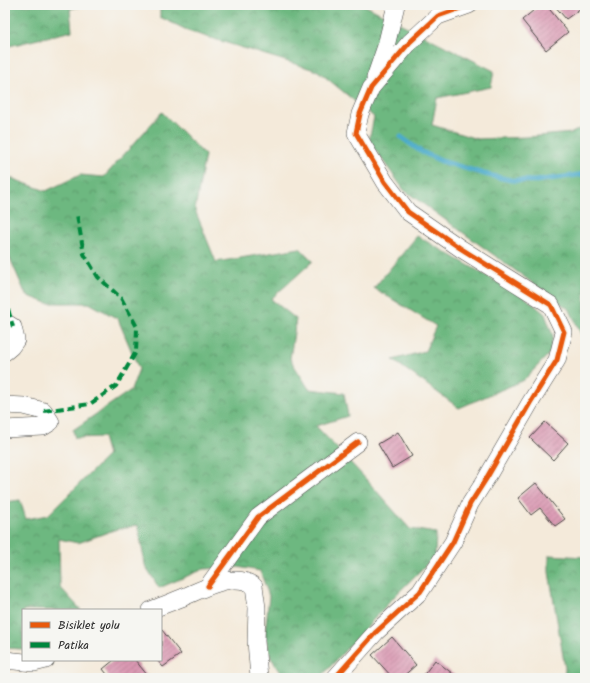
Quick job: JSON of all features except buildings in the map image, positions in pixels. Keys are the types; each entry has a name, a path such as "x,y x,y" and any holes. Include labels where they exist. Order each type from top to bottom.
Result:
{"street":[{"path":"335,678 376,632 420,592 453,542 470,504 557,360 564,332 552,305 460,248 408,212 385,182 356,134 360,114 386,46 396,5"},
{"path":"371,88 410,42 438,16 469,5"},
{"path":"5,322 13,327 16,340 5,352"},
{"path":"5,405 24,406 44,411 51,422 43,427 5,429"},
{"path":"208,586 258,517 358,442"},
{"path":"153,609 208,586 230,580 248,582 254,586 257,608 256,641 260,678"},
{"path":"5,660 34,663 42,661"}],"green space":[{"path":"5,5 85,5 70,9 72,31 5,47"},
{"path":"160,5 364,5 494,71 491,87 437,98 432,125 477,139 572,133 585,126 585,343 570,310 404,190 369,141 374,117 318,71 191,32 160,17"},
{"path":"162,112 205,155 195,210 216,262 300,248 313,261 271,299 296,319 290,359 309,389 344,393 348,416 316,426 410,529 436,533 435,556 394,597 320,678 285,678 271,658 265,635 269,596 260,571 238,567 204,569 159,588 145,565 138,525 114,530 78,543 59,539 60,587 80,609 22,609 22,649 5,648 5,502 20,500 26,519 48,515 108,455 103,437 75,438 73,430 131,390 139,369 118,319 89,303 47,303 26,295 5,247 5,176 46,191 80,175 104,177"},
{"path":"417,236 526,298 545,314 553,336 550,353 524,380 459,408 393,360 425,351 436,326 374,288"},
{"path":"549,555 585,557 585,678 564,678 565,668 549,572"}],"waterway":[{"path":"401,137 420,151 441,161 511,180 535,181 585,174"}],"marked path":[{"path":"44,411 90,404 116,386 136,352 137,327 121,298 98,277 84,254 77,215"},
{"path":"5,298 13,327"}],"cycle path":[{"path":"335,678 376,632 420,592 453,542 470,504 557,360 564,332 551,305 460,248 408,212 385,182 356,133 360,114 371,88 410,42 438,16 469,5"},
{"path":"208,586 258,517 358,442"}]}
